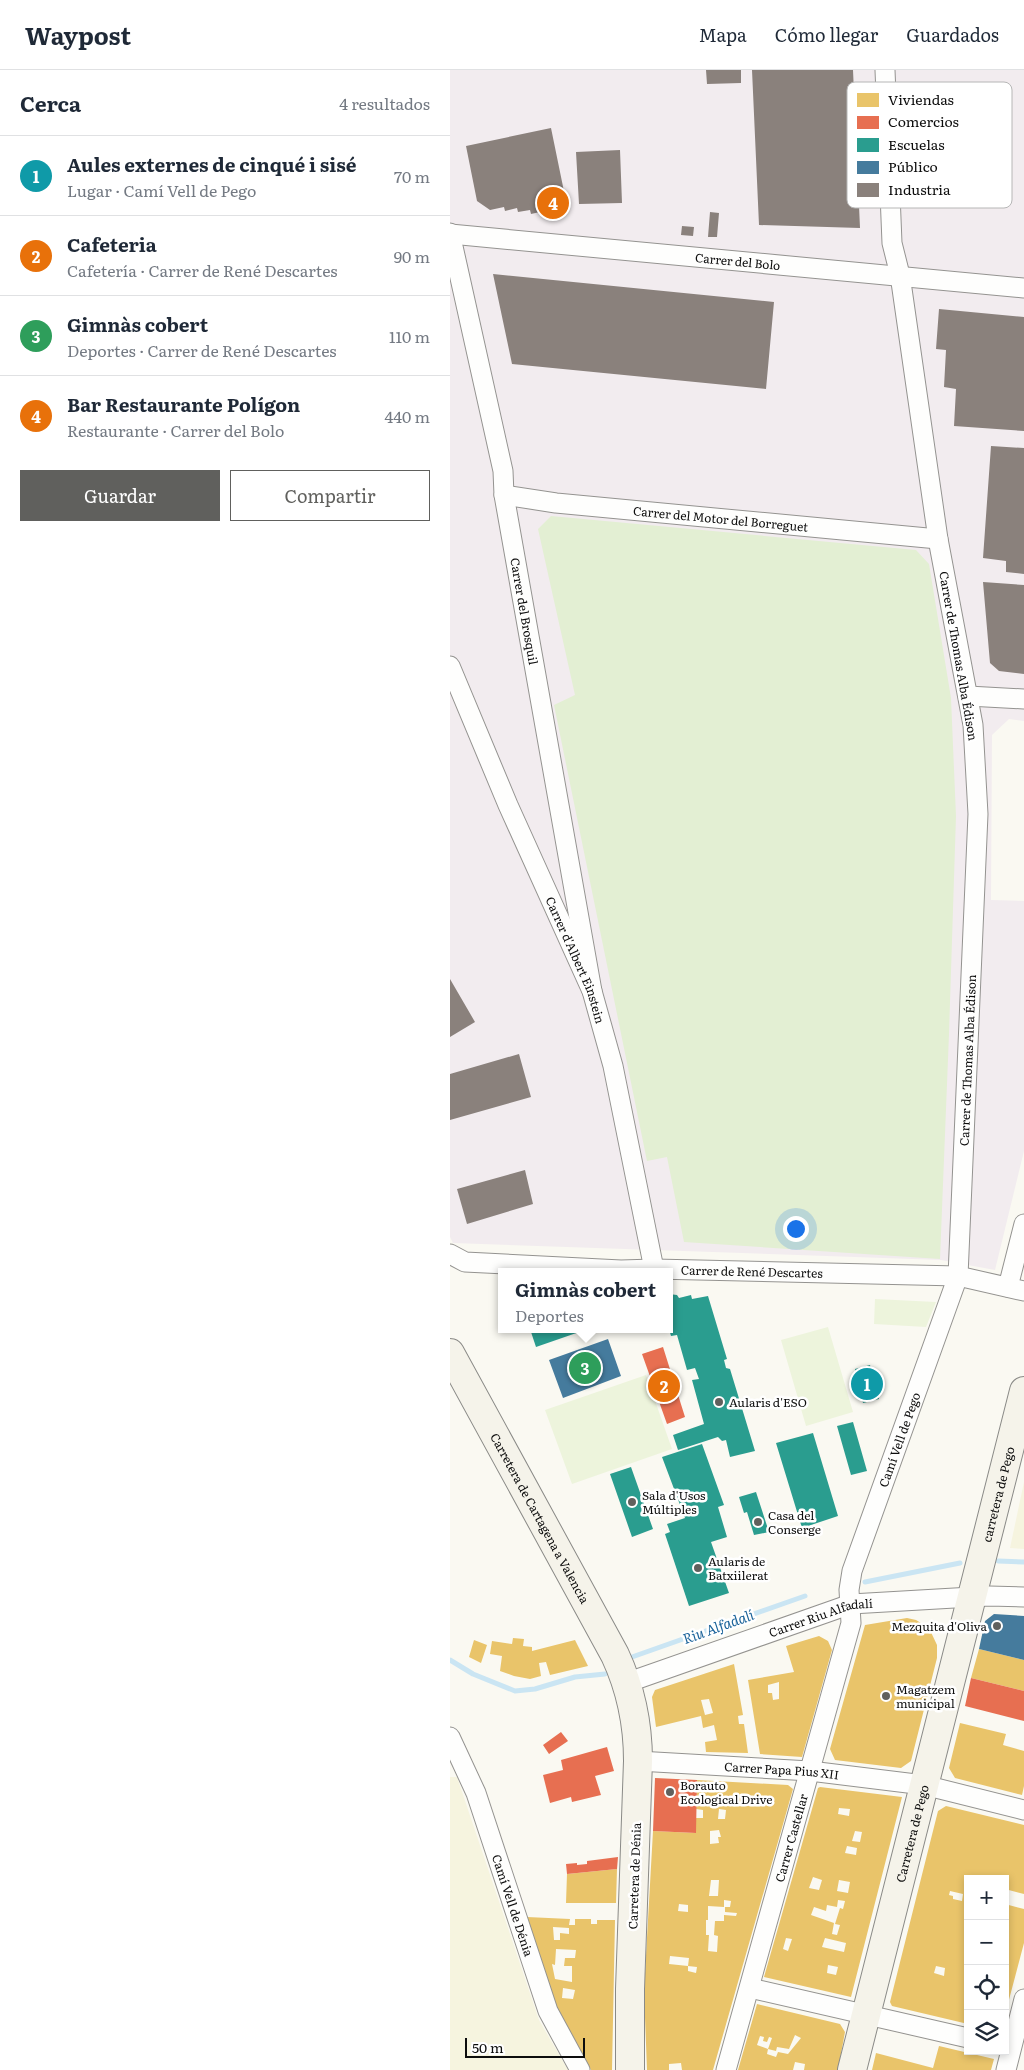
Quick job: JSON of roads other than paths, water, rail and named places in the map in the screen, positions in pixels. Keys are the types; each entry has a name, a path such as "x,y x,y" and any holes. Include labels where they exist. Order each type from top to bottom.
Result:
{"main road":[{"name":"Carretera de Cartagena a Valencia","path":"450,1353 569,1568 615,1655 626,1683"},
{"name":"carretera de Pego","path":"972,1597 1024,1391"},
{"name":"Carretera de Pego","path":"852,2070 972,1597"},
{"name":"Carretera de Dénia","path":"626,1683 638,1741 630,1989 630,2070"}],"street":[{"name":"Carrer de Thomas Alba Édison","path":"891,208 892,243 900,276 938,538 973,724 978,814 958,1276"},
{"name":"Carrer del Bolo","path":"450,234 1024,288"},
{"name":"Carrer del Brosquil","path":"450,234 503,471 504,495 592,991"},
{"name":"Carrer del Motor del Borreguet","path":"504,495 556,503 938,538"},
{"name":"Carrer d'Albert Einstein","path":"450,666 508,804 592,991 614,1066 654,1268"},
{"path":"968,696 1024,699"},
{"path":"1016,1289 1024,1224"},
{"name":"Carrer de René Descartes","path":"450,1254 465,1262 582,1268"},
{"name":"Carrer de René Descartes","path":"673,1269 958,1276 1016,1289"},
{"name":"Camí Vell de Pego","path":"851,1604 849,1590 852,1571 958,1276"},
{"name":"Carrer Riu Alfadalí","path":"626,1683 851,1604 972,1597 1024,1597"},
{"name":"Carrer Castellar","path":"726,2070 851,1623 851,1604"},
{"name":"Camí Vell de Dénia","path":"450,1737 476,1793 548,2011 580,2070"},
{"name":"Carrer Papa Pius XII","path":"638,1760 810,1771 924,1786 1024,1810"},
{"path":"750,1988 964,2037"},
{"path":"1006,2070 1014,2048 1024,1999"}],"waterway":[{"name":"Riu Alfadalí","path":"998,1561 1024,1562"},
{"name":"Riu Alfadalí","path":"865,1582 960,1563"},
{"name":"Riu Alfadalí","path":"632,1657 805,1596"},
{"name":"Riu Alfadalí","path":"450,1660 473,1674 515,1691 535,1689 575,1677 605,1674"}],"place":[{"name":"Bar Restaurante Polígon","path":"553,203"},
{"name":"Gimnàs cobert","path":"585,1368"},
{"name":"Aules externes de cinqué i sisé","path":"867,1384"},
{"name":"Cafeteria","path":"664,1386"},
{"name":"Aularis d'ESO","path":"719,1402"},
{"name":"Sala d'Usos Múltiples","path":"632,1502"},
{"name":"Casa del Conserge","path":"758,1522"},
{"name":"Aularis de Batxiilerat","path":"698,1568"},
{"name":"Mezquita d'Oliva","path":"997,1626"},
{"name":"Magatzem municipal","path":"886,1696"},
{"name":"Borauto Ecological Drive","path":"670,1792"}]}
